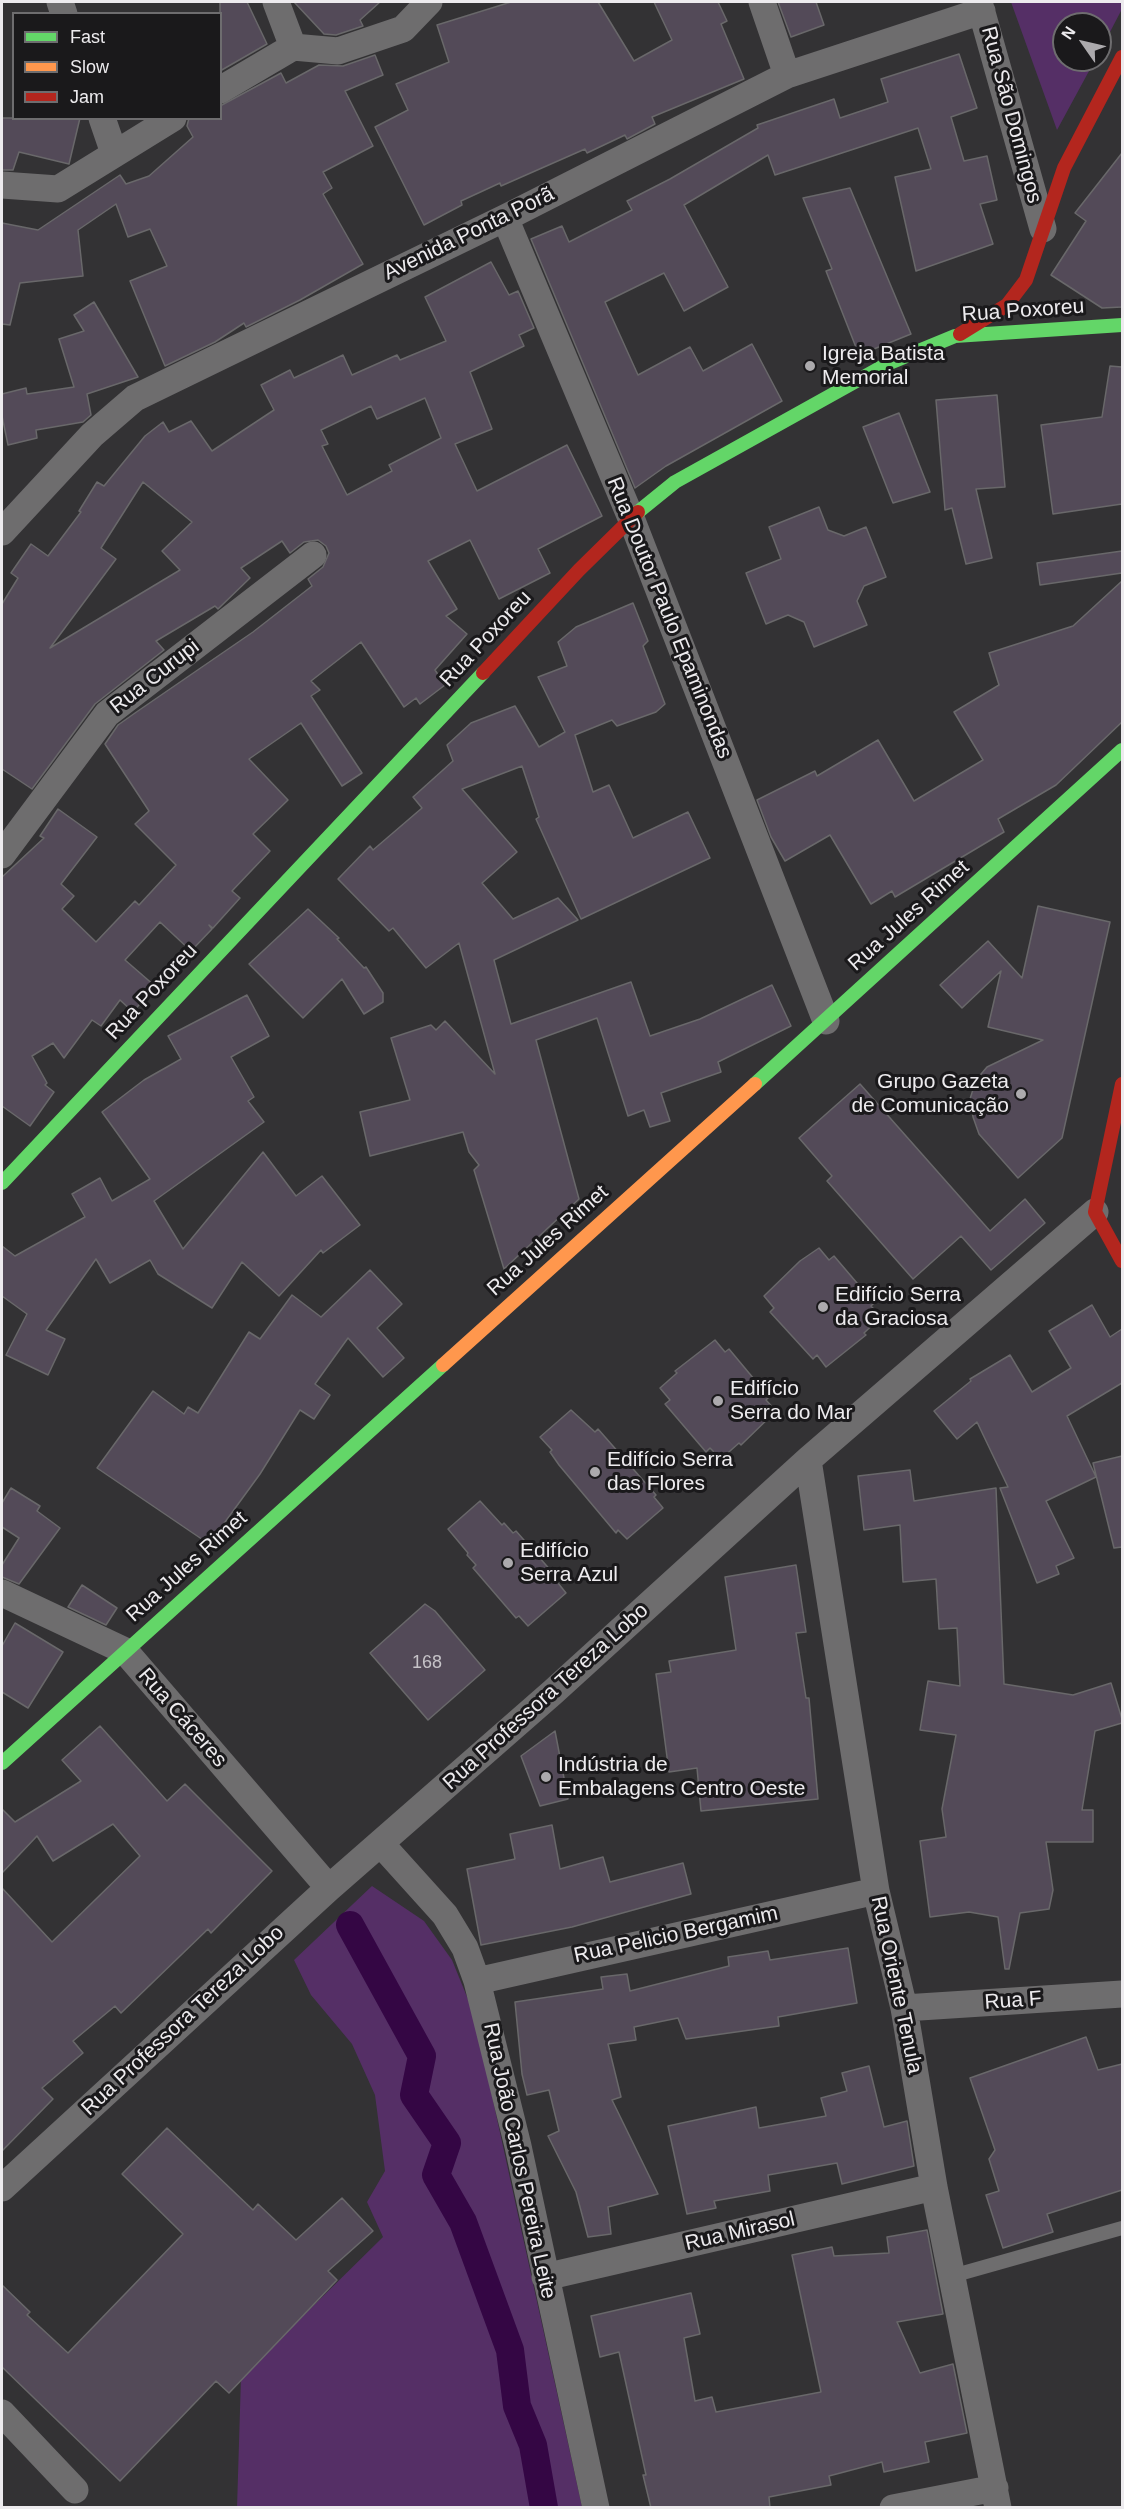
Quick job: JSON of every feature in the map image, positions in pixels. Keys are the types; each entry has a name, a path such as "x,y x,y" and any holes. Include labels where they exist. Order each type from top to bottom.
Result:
{"street":[{"path":"276,2 293,47"},
{"path":"222,89 293,47 338,51 403,29 429,2"},
{"path":"762,2 787,75"},
{"name":"Avenida Ponta Porã","path":"2,532 92,435 135,398 505,218 787,75 981,6"},
{"name":"Rua São Domingos","path":"981,6 1043,229"},
{"path":"955,336 1001,311 1019,293 1033,266 1059,177 1122,57"},
{"path":"103,120 114,153"},
{"path":"2,185 58,189 170,120"},
{"name":"Rua Doutor Paulo Epaminondas","path":"505,218 631,518 826,1021"},
{"name":"Rua Poxoreu","path":"2,1183 631,518 675,482 887,364 955,336 1122,325"},
{"name":"Rua Curupi","path":"2,855 107,714 313,555"},
{"name":"Rua Jules Rimet","path":"2,1763 519,1294 826,1021 1122,750"},
{"path":"1122,1084 1095,1212 1122,1261"},
{"name":"Rua Professora Tereza Lobo","path":"2,2188 329,1888 553,1692 808,1460 1095,1212"},
{"name":"Rua Oriente Tenula","path":"808,1460 876,1891 904,2008 934,2187 996,2498"},
{"name":"Rua Cáceres","path":"2,1593 125,1651 329,1888"},
{"name":"Rua João Carlos Pereira Leite","path":"381,1844 445,1915 465,1948 477,1982 494,2043 596,2508"},
{"name":"Rua Pelicio Bergamim","path":"477,1982 876,1891"},
{"name":"Rua F","path":"904,2008 1122,1994"},
{"name":"Rua Mirasol","path":"545,2277 934,2187"},
{"path":"2,2413 75,2490"},
{"path":"893,2508 996,2498"}],"lane":[{"path":"952,2276 1122,2228"}],"shaded area":[{"path":"1011,2 1122,2 1122,9 1112,28 1112,12 1052,12 1052,72 1088,72 1057,130"},
{"path":"372,1886 424,1921 452,1960 474,2014 582,2507 237,2508 241,2377 383,2237 367,2202 385,2171 375,2095 352,2044 311,1995 294,1960"}],"building":[{"path":"220,2 247,2 267,44 222,70 222,12 220,12"},
{"path":"294,2 380,2 360,20 363,26 336,35 324,34"},
{"path":"511,2 598,2 634,61 672,40 654,2 718,2 727,21 721,24 744,79 652,117 655,124 627,139 625,135 587,153 585,149 501,186 500,183 461,201 462,205 424,225 375,127 408,110 396,84 449,62 437,25"},
{"path":"778,2 816,2 824,25 791,37"},
{"path":"959,54 977,108 951,117 964,161 987,156 997,200 980,204 993,244 916,271 895,177 931,169 918,128 775,175 768,155 684,205 728,287 684,311 664,273 605,302 638,375 690,347 703,371 752,344 782,401 666,466 635,488 531,239 562,226 569,242 632,210 627,201 758,128 757,125 834,99 840,118 888,102 881,79"},
{"path":"375,55 383,75 345,91 373,146 323,172 332,188 323,194 363,264 300,300 246,327 244,323 215,342 165,366 130,281 167,266 150,229 128,237 116,204 78,230 83,276 20,283 10,325 2,324 2,223 38,230 120,175 126,184 149,176 193,137 187,126 188,120 222,120 222,105 281,73 286,83 319,65 343,66"},
{"path":"2,118 80,120 69,164 19,152 13,170 2,170"},
{"path":"1122,153 1122,307 1102,308 1051,275 1086,221 1075,213"},
{"path":"850,188 911,334 859,355 826,271 832,269 803,198"},
{"path":"491,262 509,295 518,291 534,328 519,335 524,346 470,372 492,429 455,444 477,491 567,445 602,516 538,549 550,573 499,599 470,540 428,561 457,609 446,616 467,634 435,670 445,685 420,704 416,698 404,707 361,642 311,681 320,690 311,696 362,773 342,786 301,723 249,759 288,800 253,834 270,851 232,891 240,898 213,928 209,925 212,929 191,951 160,922 125,960 155,986 133,1012 120,1000 101,1026 92,1020 64,1058 53,1043 32,1056 47,1083 45,1085 54,1092 30,1126 2,1106 2,877 44,838 40,836 58,809 97,837 61,884 74,896 62,909 96,942 135,901 139,905 176,865 135,824 149,811 105,744 118,725 253,632 312,586 308,579 323,567 329,553 326,546 318,540 304,542 290,553 282,541 241,568 250,578 218,609 215,606 156,641 164,650 95,704 32,789 2,769 2,604 18,578 11,573 31,544 48,556 81,512 79,511 97,482 104,486 145,436 163,422 169,432 191,421 212,451 274,410 261,385 290,370 294,378 343,355 352,375 397,355 400,360 446,341 425,297","holes":["425,398 441,438 389,465 392,471 347,495 322,446 328,444 321,430 371,406 377,419","143,482 192,522 162,551 180,570 50,648 116,559 101,548"]},
{"path":"94,302 138,377 87,394 91,415 83,422 36,430 37,438 8,445 2,416 2,394 26,388 27,394 74,387 59,339 84,331 74,315"},
{"path":"1110,366 1122,367 1122,504 1053,514 1041,425 1102,417"},
{"path":"997,395 1005,487 976,489 992,558 966,564 952,508 945,510 936,400"},
{"path":"899,413 930,492 893,503 863,427"},
{"path":"819,507 828,530 844,536 866,527 886,577 864,586 857,601 867,625 814,647 804,622 788,615 766,624 746,573 781,559 769,527"},
{"path":"1122,551 1122,573 1040,585 1037,563"},
{"path":"1122,581 1122,722 1056,785 998,819 1004,832 895,897 892,891 871,904 830,835 785,861 771,837 757,800 815,771 817,776 878,740 914,801 983,760 954,712 999,685 989,653 1073,626"},
{"path":"633,603 648,641 643,646 665,704 656,712 617,726 612,720 575,735 593,792 609,785 633,838 688,812 710,858 581,919 536,819 539,817 522,766 462,789 517,852 482,883 513,919 558,898 578,920 494,960 511,1024 631,982 650,1036 700,1019 772,985 791,1026 718,1062 721,1072 661,1093 670,1121 650,1127 644,1110 628,1116 597,1018 536,1040 579,1199 504,1269 474,1170 479,1165 469,1152 463,1132 370,1156 360,1112 410,1100 391,1038 431,1025 436,1030 445,1021 495,1074 459,943 426,968 393,928 389,931 338,879 370,846 373,850 422,808 413,797 453,761 447,745 471,723 515,706 539,747 565,732 538,677 567,666 558,642 576,627"},
{"path":"1038,906 1110,922 1062,1138 1018,1178 979,1134 970,1099 976,1080 987,1067 1043,1040 988,1027 1001,971 962,1008 940,985 988,941 1022,978"},
{"path":"308,909 339,938 337,939 364,968 366,967 383,993 383,1002 364,1014 342,979 303,1018 249,964"},
{"path":"247,995 269,1036 231,1057 254,1097 248,1101 264,1122 154,1201 183,1249 263,1152 296,1196 322,1176 360,1225 323,1253 321,1250 279,1296 242,1262 212,1308 158,1274 150,1260 110,1283 96,1259 46,1330 65,1339 48,1375 6,1355 27,1314 2,1296 2,1246 15,1256 85,1217 72,1194 100,1178 112,1201 150,1179 102,1112 144,1080 181,1059 168,1036"},
{"path":"860,1084 990,1231 1025,1199 1045,1223 991,1270 961,1236 913,1279 827,1181 832,1176 799,1138"},
{"name":"Edifício Serra da Graciosa","path":"819,1248 829,1260 834,1256 874,1303 871,1306 881,1317 864,1333 866,1335 826,1367 817,1355 813,1359 770,1312 774,1308 764,1296 800,1261"},
{"path":"370,1270 402,1304 377,1328 404,1358 383,1377 348,1338 315,1384 330,1395 314,1419 300,1410 260,1474 209,1544 97,1468 153,1391 184,1414 188,1407 198,1413 249,1332 260,1339 292,1295 321,1317"},
{"path":"1092,1305 1110,1337 1122,1329 1122,1383 1067,1416 1096,1477 1046,1501 1074,1558 1056,1566 1059,1574 1037,1583 1000,1488 1008,1487 977,1422 957,1439 934,1411 971,1381 970,1379 1010,1355 1032,1392 1071,1368 1049,1331"},
{"name":"Edifício Serra do Mar","path":"715,1340 725,1352 729,1349 769,1397 766,1400 776,1411 741,1445 739,1443 721,1459 710,1448 706,1452 665,1404 670,1400 660,1388 677,1373 675,1371"},
{"name":"Edifício Serra das Flores","path":"571,1410 595,1432 598,1429 656,1495 654,1497 663,1508 627,1539 618,1530 616,1533 559,1465 550,1452 552,1450 540,1437"},
{"path":"1122,1456 1122,1547 1114,1548 1093,1463"},
{"path":"910,1470 914,1501 996,1488 1004,1684 1073,1695 1111,1683 1122,1719 1122,1723 1095,1731 1082,1810 1093,1810 1093,1842 1046,1842 1053,1890 1049,1909 1020,1913 1009,1969 1005,1969 998,1917 969,1912 930,1917 920,1841 946,1837 942,1809 956,1735 920,1730 928,1681 960,1686 957,1628 939,1629 936,1579 903,1582 900,1525 864,1530 858,1476"},
{"path":"11,1488 40,1506 37,1511 60,1528 19,1584 2,1577 2,1565 19,1538 2,1527 2,1503"},
{"name":"Edifício Serra Azul","path":"480,1501 502,1525 504,1523 513,1533 516,1531 560,1581 558,1583 566,1593 528,1626 519,1616 516,1618 473,1568 476,1565 448,1529"},
{"path":"796,1565 806,1632 796,1633 806,1698 809,1698 818,1799 701,1811 697,1768 669,1772 656,1674 671,1672 669,1661 736,1650 725,1577"},
{"path":"82,1585 117,1608 106,1625 68,1607"},
{"path":"425,1604 435,1611 485,1670 428,1720 370,1653"},
{"path":"15,1623 63,1652 28,1708 2,1692 2,1646"},
{"path":"100,1726 167,1801 185,1784 272,1871 211,1933 208,1929 121,2013 115,2006 73,2041 83,2053 42,2088 53,2099 2,2151 2,1888 52,1942 140,1856 113,1824 53,1861 37,1836 2,1873 2,1809 15,1822 81,1781 62,1760"},
{"name":"Indústria de Embalagens Centro Oeste","path":"555,1731 568,1799 540,1806 521,1756"},
{"path":"552,1825 560,1869 603,1857 610,1882 683,1863 691,1894 572,1927 481,1945 467,1869 515,1859 510,1834"},
{"path":"848,1948 857,2003 778,2017 779,2026 686,2039 678,2018 634,2027 636,2040 608,2044 621,2097 612,2100 658,2194 608,2207 611,2234 588,2237 576,2192 548,2136 559,2131 549,2090 527,2095 522,2074 515,2002 603,1989 601,1977 627,1974 630,1991 729,1966 728,1957 768,1951 770,1960"},
{"path":"1086,2037 1098,2070 1122,2064 1122,2190 1047,2214 1053,2232 1003,2248 986,2195 999,2191 989,2159 995,2150 970,2078"},
{"path":"869,2066 884,2127 907,2121 914,2166 842,2184 837,2163 768,2175 770,2191 714,2201 716,2208 687,2214 668,2126 756,2107 759,2128 826,2116 821,2098 847,2091 842,2073"},
{"path":"167,2128 253,2210 258,2204 296,2240 342,2198 373,2231 328,2271 337,2280 229,2393 216,2381 120,2481 2,2367 2,2285 30,2312 27,2315 68,2353 183,2234 122,2174"},
{"path":"927,2230 943,2314 897,2322 920,2373 953,2364 967,2433 925,2442 929,2462 884,2472 882,2462 829,2476 831,2485 769,2497 770,2508 651,2508 619,2352 600,2357 591,2316 691,2293 700,2334 684,2338 695,2401 712,2397 716,2412 821,2392 792,2255 832,2247 834,2256 889,2253 887,2237"}],"waterway":[{"path":"350,1925 422,2056 414,2095 447,2143 436,2175 463,2222 510,2350 517,2406 533,2445 544,2508"}],"traffic: fast":[{"path":"638,512 675,482 887,364 955,336 1122,325"},
{"path":"2,1183 483,673"},
{"path":"755,1084 1122,750"},
{"path":"2,1763 443,1365"}],"traffic: slow":[{"path":"443,1365 755,1084"}],"traffic: jam":[{"path":"960,334 1007,305 1026,280 1064,168 1122,57"},
{"path":"483,673 579,570 638,512"},
{"path":"1122,1084 1095,1212 1122,1261"}],"place":[{"name":"Igreja Batista Memorial","path":"810,366"},
{"name":"Grupo Gazeta de Comunicação","path":"1021,1094"},
{"name":"Edifício Serra da Graciosa","path":"823,1307"},
{"name":"Edifício Serra do Mar","path":"718,1401"},
{"name":"Edifício Serra das Flores","path":"595,1472"},
{"name":"Edifício Serra Azul","path":"508,1563"},
{"name":"Indústria de Embalagens Centro Oeste","path":"546,1777"}]}
